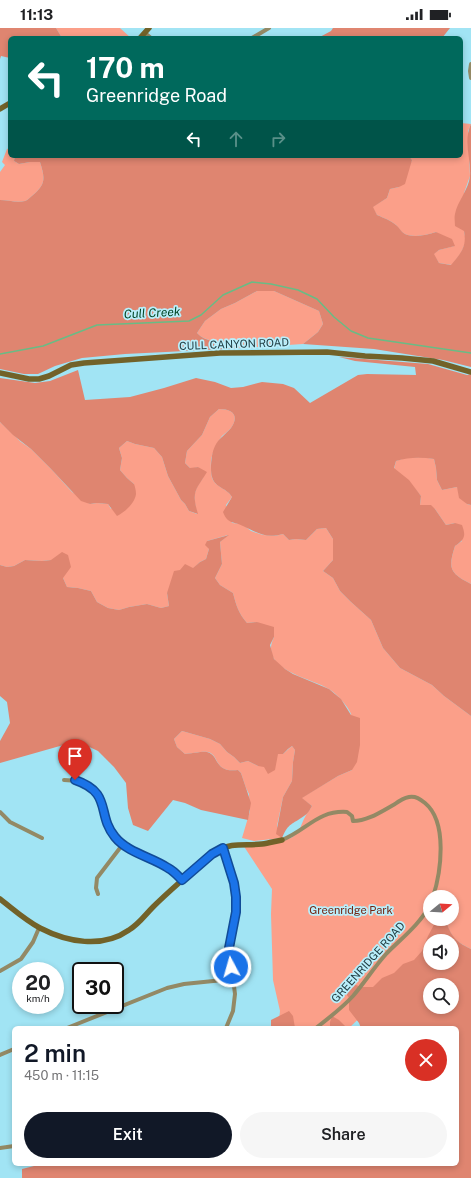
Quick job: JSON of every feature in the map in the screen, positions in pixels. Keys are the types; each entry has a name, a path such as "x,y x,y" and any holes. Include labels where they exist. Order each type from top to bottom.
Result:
{"street":[{"path":"142,36 149,28"},
{"path":"255,36 269,28"},
{"path":"144,33 148,36"},
{"path":"471,64 471,78"},
{"name":"CULL CANYON ROAD","path":"0,374 29,379 39,379 49,376 71,365 84,363 220,353 295,352 327,352 417,359 432,361 471,372"},
{"path":"64,780 75,780 90,786 102,802 111,832 123,844 168,868 182,880"},
{"path":"0,899 39,928 60,936 84,942 108,940 118,936 134,926 182,880 212,854 223,848 235,844 261,844 282,840 290,837 322,816 331,812 347,812 352,816 353,822 360,821 379,813 408,797 418,798 428,806 435,817 441,845 439,868 434,890"},
{"path":"0,812 10,822 42,838"},
{"path":"98,894 96,888 97,878 123,844"},
{"path":"223,848 234,883 236,897 236,912 229,948 235,1002 227,1026"},
{"name":"GREENRIDGE ROAD","path":"319,1026 353,995 387,953 423,916"},
{"path":"0,971 21,959 33,942 39,928"},
{"path":"73,1026 167,988 184,984 233,979"},
{"path":"0,1055 12,1050"},
{"path":"0,1148 12,1146"}],"green space":[{"path":"56,28 120,28 129,36 61,36"},
{"path":"463,123 471,124 468,131 470,176 464,193 464,231 466,241 461,253 452,265 439,263 433,254 439,250 454,246 436,232 417,236 405,234 394,223 377,215 372,207 387,198 390,189 399,187 412,160 410,158 463,158"},
{"path":"7,149 8,158 15,158 14,161 19,164 40,162 42,168 42,184 37,191 22,202 0,200 0,172 5,165 2,162"},
{"path":"257,291 274,291 319,311 323,324 318,332 303,344 226,349 229,346 204,338 197,333 205,321 221,309"},
{"name":"Greenridge Park","path":"219,409 228,410 235,416 234,423 219,440 211,458 212,478 232,497 226,505 232,523 242,524 251,531 263,535 275,536 283,534 289,540 306,540 317,529 326,528 333,539 333,560 323,571 333,578 340,591 371,620 383,648 400,668 432,685 471,716 471,949 459,942 459,934 452,934 448,926 459,926 459,890 423,890 423,926 436,926 432,934 423,934 423,951 416,964 351,1026 278,1026 280,1011 273,980 271,914 272,889 243,845 291,838 294,836 299,831 312,806 301,798 338,776 352,770 351,714 345,704 332,691 288,671 279,665 273,657 271,648 274,637 257,622 247,623 238,609 233,593 220,585 215,578 222,564 220,542 228,535 207,541 209,549 206,559 200,562 167,593 169,606 161,608 147,604 119,610 108,608 97,602 91,591 67,587 51,560 25,560 14,566 7,567 0,565 0,422 21,442 31,449 72,492 90,504 108,504 111,509 134,484 120,470 122,458 119,448 127,441 154,448 162,457 168,476 181,500 189,511 197,514 195,491 203,478 198,467 191,469 185,463 187,451 202,435 210,417"},
{"path":"422,457 434,459 437,480 442,490 457,487 467,504 471,505 471,584 458,577 452,569 451,560 455,546 462,541 455,523 446,525 435,509 420,505 421,496 394,469 396,461 405,458"},
{"path":"182,731 210,739 220,744 240,763 248,761 258,766 278,754 283,754 292,746 295,750 292,781 283,797 277,826 282,838 254,841 242,838 250,811 249,794 241,773 238,770 224,769 214,756 208,752 185,754 177,747 174,739"}],"shaded area":[{"path":"0,28 56,28 61,36 8,36 8,58 1,56 0,59"},
{"path":"333,28 450,28 444,36 322,36 331,31"},
{"path":"471,124 471,367 443,360 374,349 303,344 318,332 323,324 319,311 274,291 257,291 221,309 205,321 197,333 208,340 229,346 226,349 125,354 82,358 55,366 38,374 24,374 0,369 0,200 19,202 26,201 37,191 43,180 43,172 40,162 19,164 14,161 15,158 410,158 412,160 405,184 390,189 387,198 373,207 377,215 394,223 405,234 417,236 436,232 452,239 455,246 439,250 434,254 439,263 451,265 462,250 465,241 464,231 455,226 455,217 456,209 465,191 470,176 467,143"},
{"path":"339,357 428,364 467,375 471,374 471,505 459,498 457,487 442,490 437,480 434,459 415,458 396,461 394,468 409,480 421,496 420,505 431,505 446,525 455,523 462,525 464,537 455,546 451,565 454,573 458,577 471,584 471,716 432,685 400,668 383,648 371,620 340,591 333,578 323,571 333,560 333,539 326,528 317,529 306,540 289,540 283,534 267,536 227,519 223,512 232,497 216,484 211,474 211,466 216,443 231,428 235,420 235,416 228,410 219,409 210,417 202,435 187,451 185,463 190,468 198,467 207,472 197,487 195,495 198,514 189,511 181,500 168,476 162,457 154,448 127,441 119,448 122,458 120,470 134,484 136,494 134,501 129,507 117,516 108,504 90,504 81,501 31,449 13,435 0,422 0,378 35,383 50,381 78,370 85,400 130,397 196,378 215,382 231,388 243,387 262,382 283,384 294,388 310,403 358,375 416,375 415,367 355,361"},
{"path":"229,535 220,542 222,564 215,578 220,585 233,593 238,609 247,623 257,622 274,627 274,637 270,645 274,659 293,674 329,689 341,699 351,715 360,718 360,745 357,762 352,770 338,776 302,798 312,806 308,813 289,826 282,838 276,834 283,797 292,781 295,750 292,746 283,754 278,754 275,770 268,774 264,767 248,761 240,763 220,744 210,739 182,731 174,739 177,747 185,754 207,752 214,756 224,769 238,770 241,773 251,803 248,820 201,810 185,803 173,800 148,831 133,825 128,808 126,783 114,767 98,751 83,744 74,742 0,763 0,741 10,723 7,702 0,696 0,565 7,567 14,566 25,560 51,560 62,552 68,555 71,567 63,578 67,587 91,591 97,602 108,608 119,610 147,604 161,608 169,606 167,593 174,571 180,570 185,564 193,568 206,559 209,549 205,545 207,541"},
{"path":"433,926 448,926 452,934 429,934"},
{"path":"459,942 471,949 471,1178 22,1178 22,1169 34,1166 459,1166 459,1026 360,1026 349,1010 349,998 343,989 348,985 373,987 382,978 394,973 403,964 414,960 423,948 423,970 459,970"},
{"path":"289,1011 293,1016 295,1026 271,1026 271,1020"},
{"path":"332,1016 345,1026 330,1026"}],"waterway":[{"name":"Cull Creek","path":"0,354 43,346 97,325 189,321 201,315 223,295 252,282 271,284 298,290 317,299 334,317 351,331 368,338 471,353"}],"route":[{"path":"75,780 90,786 99,797 104,807 111,832 116,838 123,844 173,871 182,880 212,854 223,848 236,890 237,904 229,948 231,967"}]}
